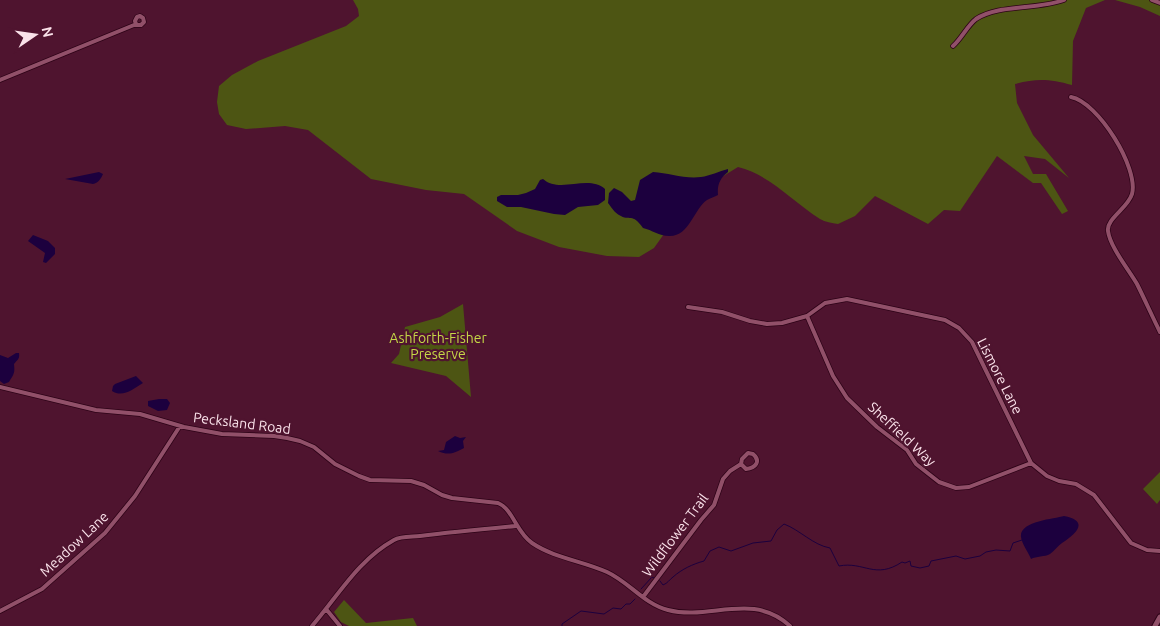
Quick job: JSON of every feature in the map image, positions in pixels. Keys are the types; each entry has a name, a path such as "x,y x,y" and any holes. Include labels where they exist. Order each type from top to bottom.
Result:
{"street":[{"path":"953,46 973,22 984,15 997,11 1043,6 1064,0"},
{"path":"1152,0 1160,3"},
{"path":"0,80 136,24"},
{"path":"1071,97 1077,98 1098,114 1124,156 1132,180 1132,196 1127,205 1109,223 1108,232 1122,262 1137,284 1160,332"},
{"name":"Lismore Lane","path":"688,308 722,312 767,324 782,323 807,316 825,303 847,299 945,320 959,328 972,342 1031,462 1047,476 1059,481 1076,484 1094,495 1131,542 1147,550 1160,551"},
{"name":"Sheffield Way","path":"807,316 833,376 847,398 877,427 907,450 916,464 939,482 956,488 969,487 1031,462"},
{"name":"Pecksland Road","path":"0,388 96,410 140,414 180,426 222,434 274,436 300,441 314,447 335,464 370,480 411,481 452,498 498,503 508,510 516,526 532,543 547,551 608,572 657,606 682,612 737,608 758,609 782,618 790,626"},
{"name":"Meadow Lane","path":"0,611 42,589 105,533 135,496 180,426"},
{"name":"Wildflower Trail","path":"643,597 714,505 723,479 730,471 741,464 742,459 748,453 753,454 757,459 756,465 749,469 746,469 741,464"},
{"path":"312,626 352,575 372,556 396,539 516,526"},
{"path":"326,609 340,626"},
{"path":"1155,626 1160,617"}],"green space":[{"path":"353,0 1105,0 1086,8 1073,41 1072,85 1044,80 1015,84 1017,103 1033,135 1069,178 1045,159 1024,156 1033,174 1046,174 1068,211 1062,214 1041,183 1033,183 997,156 960,211 944,210 928,224 875,196 855,216 838,224 826,222 771,182 738,167 712,183 664,234 654,248 639,257 607,256 559,247 517,231 464,194 426,190 371,179 308,130 285,126 246,129 227,125 219,114 217,102 219,86 232,75 258,61 346,26 359,16 358,9"},
{"path":"1115,0 1160,0 1160,16 1140,7"},
{"name":"Ashforth-Fisher Preserve","path":"463,304 471,397 446,376 391,363 399,354 405,327 440,317"},
{"path":"1160,472 1160,500 1157,504 1143,489"},
{"path":"344,600 366,623 413,618 417,626 349,626 341,622 334,612"}],"shaded area":[{"path":"728,169 728,172 720,182 718,195 702,204 682,232 676,235 662,235 643,228 636,220 618,214 608,203 609,193 614,188 622,192 631,201 635,200 640,180 653,172 683,177 701,177"},
{"path":"99,172 103,174 102,176 98,182 93,184 65,179"},
{"path":"543,179 557,185 591,183 598,185 605,189 605,200 598,205 578,207 565,215 521,207 507,207 497,201 497,197 501,195 518,195 535,189 540,180"},
{"path":"33,235 48,241 55,248 55,254 46,263 43,262 45,253 28,241"},
{"path":"19,353 19,357 14,364 14,373 9,382 4,384 0,381 0,355 8,358"},
{"path":"136,376 143,383 124,393 120,394 112,391 115,384"},
{"path":"167,399 170,403 167,410 158,411 148,406 148,401"},
{"path":"455,436 460,438 466,437 463,441 464,448 451,453 438,451 444,450 446,442"},
{"path":"1064,516 1077,521 1078,528 1076,532 1050,554 1031,559 1021,537 1025,527"}],"waterway":[{"path":"660,581 663,585 665,584 684,569 704,561 710,551 719,547 731,551 753,543 771,541 777,530 784,524 818,544 830,548 839,566 848,565 877,570 884,570 902,562 910,561 911,566 920,568 929,566 931,561 956,556 965,559 996,550 1010,551 1013,543 1022,540"},
{"path":"641,589 652,577 654,578"},
{"path":"562,626 562,624 581,611 604,614 613,608 621,609 635,599"}]}
